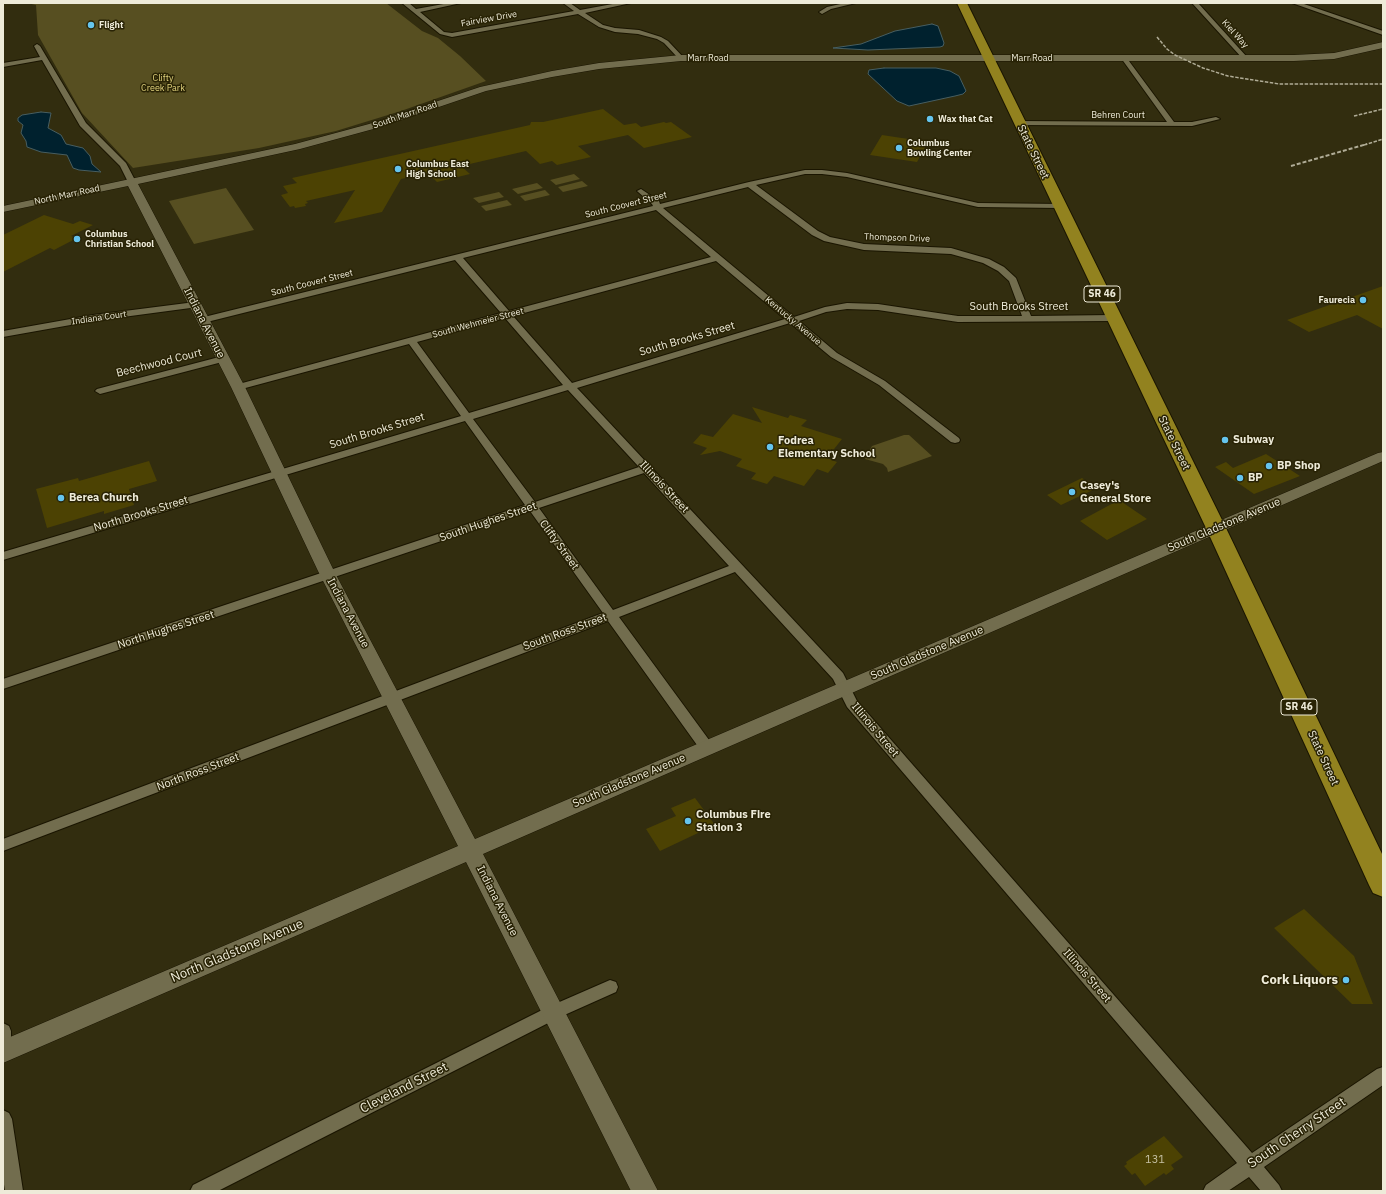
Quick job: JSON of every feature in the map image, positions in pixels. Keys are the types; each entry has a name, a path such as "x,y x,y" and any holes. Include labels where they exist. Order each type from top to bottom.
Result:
{"highway":[{"name":"State Street","path":"962,3 1113,318 1216,528 1383,885"}],"street":[{"path":"405,3 415,11 458,3"},
{"path":"566,3 597,24 607,28 638,32 660,38 666,42 681,58"},
{"name":"Fairview Drive","path":"415,11 442,33 447,35 460,34 628,3"},
{"path":"822,12 829,8 853,3"},
{"name":"Kiel Way","path":"1195,3 1245,58"},
{"path":"1295,3 1315,8 1383,33"},
{"name":"Marr Road","path":"681,58 1294,58 1334,56 1383,45"},
{"name":"Indiana Avenue","path":"37,46 83,124 124,165 238,387 328,575 471,850 644,1191"},
{"path":"3,65 44,58"},
{"name":"South Marr Road","path":"132,182 296,148 372,126 483,89 575,70 681,58"},
{"path":"1124,58 1172,124"},
{"name":"Behren Court","path":"1019,123 1192,124 1216,119"},
{"name":"South Coovert Street","path":"203,320 788,175 822,172 847,175 972,204 996,206 1059,206"},
{"name":"North Marr Road","path":"3,209 132,182"},
{"name":"Thompson Drive","path":"749,184 815,233 827,239 864,247 951,251 986,261 1001,269 1013,280 1028,319"},
{"name":"Kentucky Avenue","path":"641,192 656,203 657,207 717,258 834,355 887,386 955,440"},
{"name":"Illinois Street","path":"457,257 570,386 838,676 852,704 1273,1191"},
{"name":"South Wehmeier Street","path":"238,387 717,258"},
{"name":"Indiana Court","path":"3,334 93,318 195,305"},
{"name":"South Brooks Street","path":"279,473 825,310 847,306 878,307 958,319 1113,318"},
{"name":"Clifty Street","path":"412,341 707,748"},
{"name":"Beechwood Court","path":"100,390 223,359"},
{"name":"South Gladstone Avenue","path":"471,850 1383,456"},
{"name":"South Hughes Street","path":"328,575 647,468"},
{"name":"North Brooks Street","path":"3,556 279,473"},
{"name":"South Ross Street","path":"393,698 738,567"},
{"name":"North Hughes Street","path":"3,684 328,575"},
{"name":"North Ross Street","path":"3,845 393,698"},
{"name":"North Gladstone Avenue","path":"3,1052 471,850"},
{"name":"Cleveland Street","path":"199,1191 554,1012 610,987"},
{"path":"3,1031 3,1039"},
{"name":"South Cherry Street","path":"1212,1191 1383,1075"},
{"path":"3,1119 14,1191"}],"green space":[{"name":"Clifty Creek Park","path":"27,3 386,3 422,31 438,38 460,56 486,81 401,111 336,131 259,148 133,168 82,113 38,35 36,5"},
{"path":"574,174 580,179 556,185 550,180"},
{"path":"582,181 588,186 563,192 558,187"},
{"path":"537,183 543,188 518,194 512,189"},
{"path":"226,188 254,230 194,244 169,201"},
{"path":"545,190 550,195 525,201 520,196"},
{"path":"499,192 504,197 479,203 473,198"},
{"path":"507,200 512,205 486,211 481,206"},
{"path":"904,435 909,435 932,456 888,472 887,468 883,464 865,459 872,446"}],"water":[{"path":"932,24 938,26 944,43 943,46 868,50 833,48 861,44 895,31"},
{"path":"884,68 936,68 950,71 959,76 966,91 963,94 909,106 897,101 868,74 869,70"},
{"path":"41,112 51,113 48,128 61,135 66,144 83,148 90,156 92,164 101,172 73,168 67,155 41,152 27,147 26,141 21,133 23,125 18,121 18,118 22,115"}],"building":[{"name":"Columbus East High School","path":"603,109 624,125 636,123 641,127 671,122 692,137 644,148 628,135 578,146 591,157 557,165 552,161 540,164 526,151 461,166 470,174 437,182 428,173 401,179 382,212 334,223 355,190 306,201 308,203 305,204 306,206 295,208 294,206 290,207 281,195 288,193 283,186 297,183 292,178 530,125 531,122 543,122"},
{"name":"Columbus Bowling Center","path":"882,135 928,142 917,162 870,155"},
{"name":"Columbus Christian School","path":"44,215 73,224 80,221 93,225 71,236 77,238 54,250 50,248 3,272 3,235"},
{"name":"Faurecia","path":"1383,286 1383,329 1357,315 1309,332 1287,320"},
{"name":"Fodrea Elementary School","path":"752,407 788,418 790,415 807,420 801,426 842,439 827,458 837,462 828,473 817,469 804,486 774,476 767,484 751,479 756,473 736,466 742,459 720,451 700,455 707,448 693,443 701,434 713,437 733,414 762,423"},
{"path":"1266,454 1300,476 1254,494 1215,467 1226,462 1233,468"},
{"name":"Berea Church","path":"149,461 157,481 129,489 134,505 104,514 104,511 47,528 36,489 78,478 79,481"},
{"name":"Casey's General Store","path":"1082,478 1097,488 1061,505 1047,495"},
{"name":"Casey's General Store","path":"1119,500 1147,519 1107,540 1080,521"},
{"name":"Columbus Fire Station 3","path":"695,798 715,825 660,851 646,829 676,816 671,808"},
{"name":"Cork Liquors","path":"1304,909 1354,956 1373,1004 1352,1004 1274,928"},
{"path":"1164,1136 1183,1157 1171,1165 1174,1169 1166,1175 1164,1173 1145,1186 1135,1173 1132,1175 1124,1166 1127,1164 1126,1162"}],"railway":[{"path":"1157,37 1167,49 1175,55 1203,68 1228,76 1279,84 1383,84"},
{"path":"1354,116 1383,109"},
{"path":"1364,145 1383,139"},
{"path":"1291,166 1367,144"}],"place":[{"name":"Flight","path":"91,25"},
{"name":"Wax that Cat","path":"930,119"},
{"name":"Columbus Bowling Center","path":"899,148"},
{"name":"Columbus East High School","path":"398,169"},
{"name":"Columbus Christian School","path":"77,239"},
{"name":"Faurecia","path":"1363,300"},
{"name":"Subway","path":"1225,440"},
{"name":"Fodrea Elementary School","path":"770,447"},
{"name":"BP Shop","path":"1269,466"},
{"name":"BP","path":"1240,478"},
{"name":"Casey's General Store","path":"1072,492"},
{"name":"Berea Church","path":"61,498"},
{"name":"Columbus Fire Station 3","path":"688,821"},
{"name":"Cork Liquors","path":"1346,980"}]}
